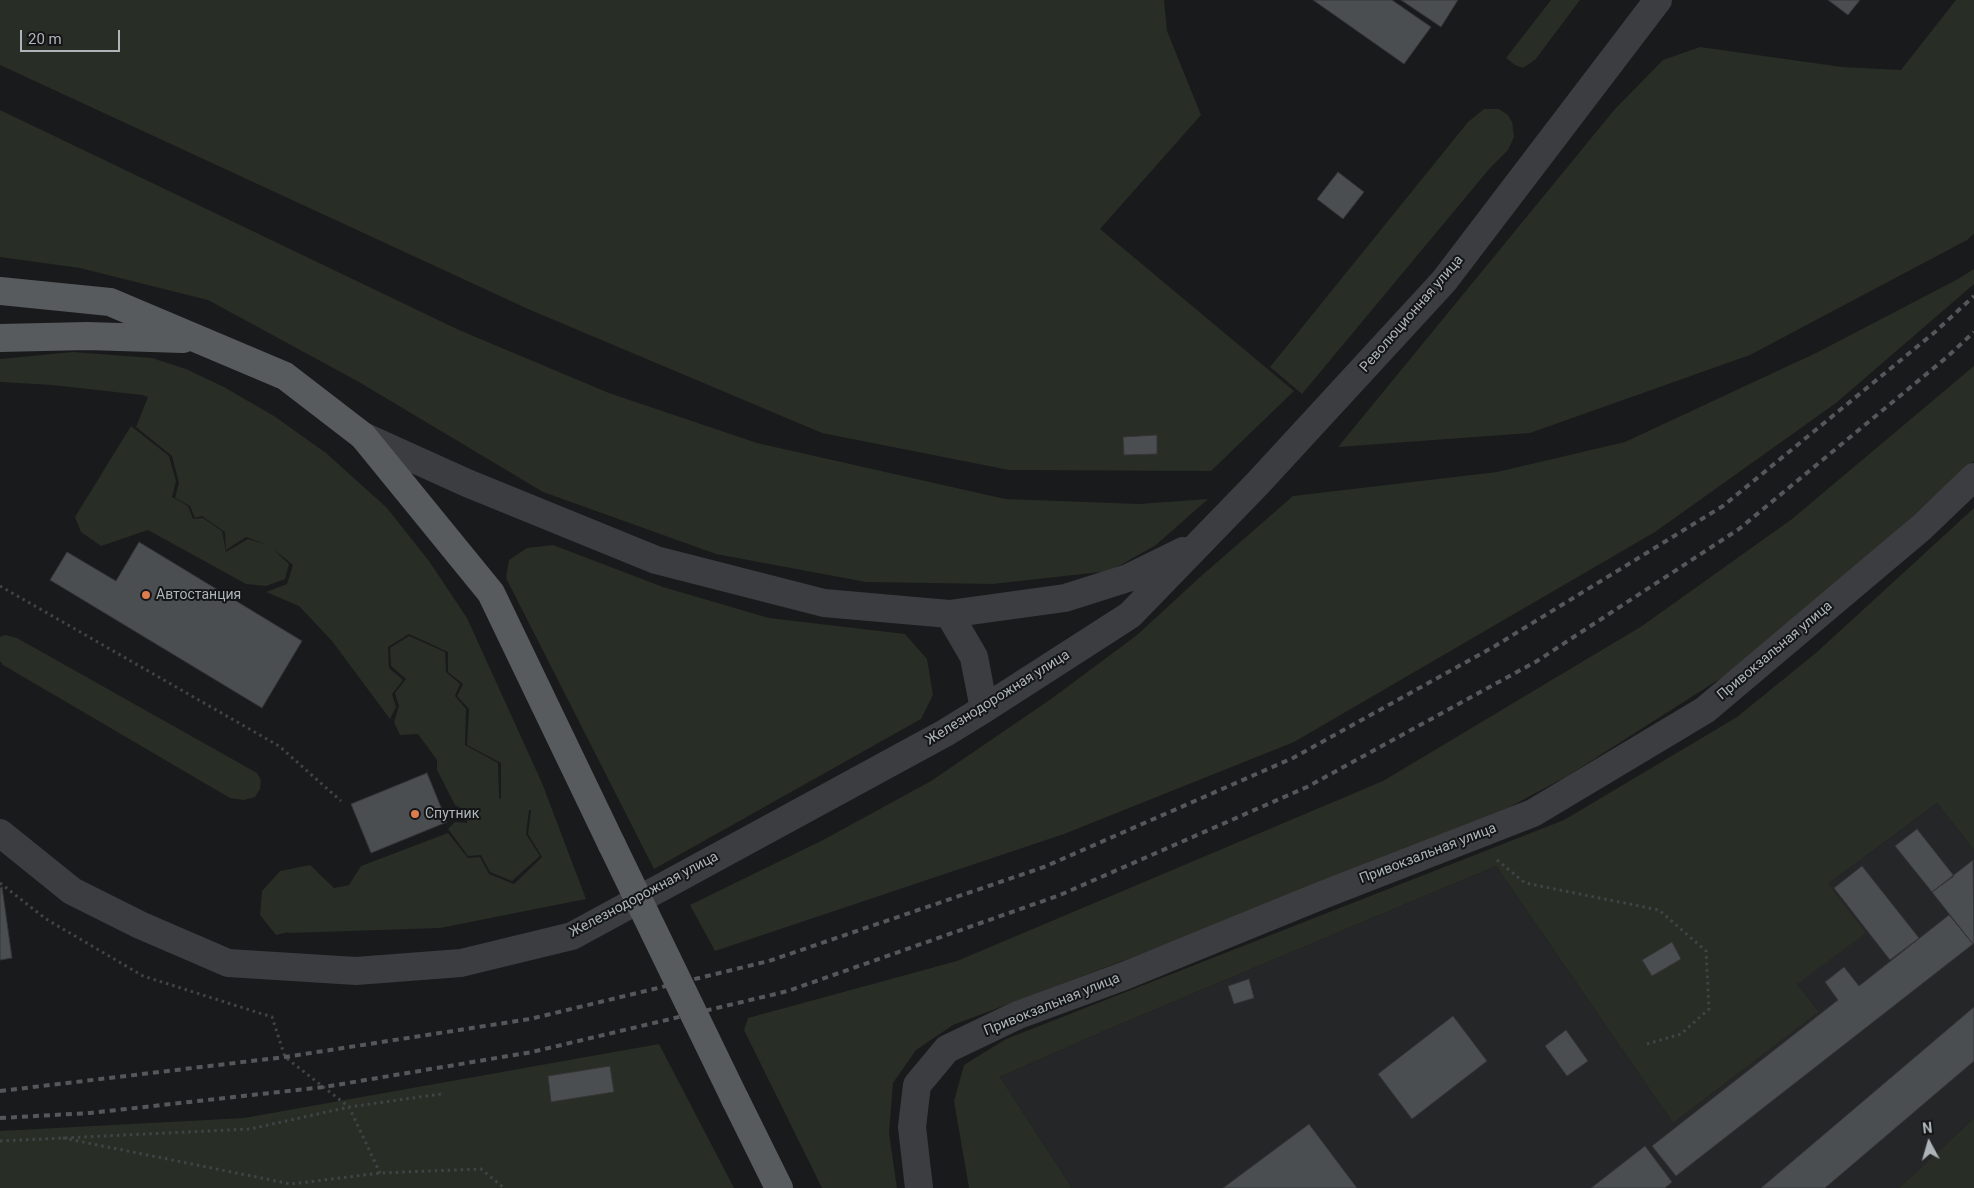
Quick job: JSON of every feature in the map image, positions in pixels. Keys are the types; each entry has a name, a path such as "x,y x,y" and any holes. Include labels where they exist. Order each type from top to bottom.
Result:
{"main road":[{"path":"0,291 110,302 285,376 363,436 491,593 779,1188"},
{"path":"0,338 87,336 200,339"}],"street":[{"name":"Революционная улица","path":"1202,541 1444,281 1658,0"},
{"path":"363,436 467,483 656,560 824,603 949,614 1065,598 1128,578 1202,541"},
{"name":"Привокзальная улица","path":"919,1188 912,1127 917,1085 947,1049 1018,1016 1124,976 1533,813 1705,710 1922,527 1974,477"},
{"name":"Железнодорожная улица","path":"0,833 72,891 228,963 356,971 461,963 572,936 984,709 1130,615 1202,541"},
{"path":"949,614 974,656 984,709"}],"path":[{"path":"0,586 278,746 342,801"},
{"path":"1469,838 1525,883 1659,910 1706,951 1709,1009 1681,1034 1648,1044"},
{"path":"0,882 46,919 143,976 272,1017 285,1057 349,1107 380,1173"},
{"path":"0,1141 250,1129 349,1107 441,1094"},
{"path":"63,1138 291,1184 380,1173 481,1169 504,1188"}],"shaded area":[{"path":"0,0 1164,0 1167,31 1201,115 1100,229 1294,391 1211,471 1009,470 822,433 528,309 0,65"},
{"path":"1551,0 1580,0 1535,60 1523,68 1515,65 1506,58"},
{"path":"1956,0 1974,0 1974,234 1967,240 1750,355 1530,433 1338,447 1615,109 1663,60 1700,47 1842,67 1901,70"},
{"path":"1484,109 1499,109 1508,115 1512,122 1514,137 1508,150 1490,168 1302,394 1270,367 1468,122"},
{"path":"0,110 459,330 609,393 757,443 1005,499 1139,504 1208,499 1156,545 1110,571 992,584 866,582 716,554 543,492 359,382 208,300 80,268 0,257"},
{"path":"1974,269 1974,284 1836,403 1655,532 1294,742 1064,834 715,951 690,905 823,840 931,781 1051,699 1137,635 1293,496 1497,472 1625,442 1818,352"},
{"path":"73,352 152,358 186,369 224,387 274,416 326,453 387,508 429,561 467,618 542,783 586,899 440,928 289,932 276,935 260,915 262,891 280,871 310,865 334,888 349,885 361,866 448,833 468,858 480,857 489,874 514,884 542,857 528,834 531,810 529,810 526,834 540,856 512,881 490,872 481,855 468,856 448,829 455,822 467,823 468,812 455,805 437,770 437,760 418,734 400,735 394,722 399,706 395,693 406,679 391,666 390,648 409,636 445,652 446,672 460,684 455,696 466,709 465,745 498,763 499,798 501,799 501,763 467,745 469,709 457,696 463,684 448,672 448,652 409,634 388,647 389,668 403,680 392,694 396,707 390,719 332,641 299,606 266,592 287,584 293,565 273,549 289,564 285,579 266,586 246,584 148,530 101,546 81,532 75,517 131,426 169,456 176,481 172,497 188,506 193,519 203,518 222,531 226,552 248,539 268,545 246,537 226,550 225,532 202,516 195,518 190,506 175,498 179,483 172,456 136,427 148,397 52,385 0,382 0,359"},
{"path":"1974,366 1974,461 1751,659 1569,775 1508,808 1329,883 953,1025 916,1050 893,1083 889,1133 897,1188 822,1188 744,1030 748,1018 957,961 1383,781 1642,626 1792,519"},
{"path":"1974,508 1974,850 1937,803 1828,884 1866,933 1797,984 1819,1012 1673,1123 1496,866 1104,1031 1000,1077 1072,1188 969,1188 954,1101 964,1065 1006,1039 1564,820 1737,717 1817,652"},
{"path":"553,545 663,587 769,618 905,634 927,659 933,695 921,719 654,869 506,578 509,560 527,548"},
{"path":"5,635 17,638 257,773 261,780 260,789 255,797 244,800 230,798 3,665 0,661 0,637"},
{"path":"1937,803 1974,850 1974,1118 1899,1188 1072,1188 1000,1077 1104,1031 1496,866 1673,1123 1819,1012 1797,984 1828,884"},
{"path":"659,1044 734,1188 0,1188 0,1131 244,1118"},
{"path":"1974,1118 1974,1188 1899,1188"}],"building":[{"path":"1313,0 1392,0 1431,27 1404,64"},
{"path":"1401,0 1458,0 1441,27"},
{"path":"1828,0 1860,0 1848,15"},
{"path":"1338,172 1364,192 1343,219 1317,199"},
{"path":"1157,435 1157,454 1124,455 1123,437"},
{"path":"139,542 302,641 262,708 50,580 67,552 116,581"},
{"path":"427,773 447,822 371,853 351,804"},
{"path":"1917,829 1954,876 1932,892 1895,846"},
{"path":"1973,860 1974,943 1973,944 1932,892"},
{"path":"1862,866 1919,938 1890,960 1834,888"},
{"path":"2,887 12,958 0,960 0,888"},
{"path":"1949,915 1973,944 1676,1176 1652,1146 1838,1000 1825,982 1844,967 1859,986"},
{"path":"1672,942 1681,959 1652,976 1642,960"},
{"path":"1249,979 1254,998 1234,1004 1228,986"},
{"path":"1974,1007 1974,1061 1825,1188 1761,1188"},
{"path":"1453,1016 1487,1061 1412,1119 1378,1074"},
{"path":"1566,1030 1588,1061 1567,1076 1545,1046"},
{"path":"610,1066 614,1092 551,1102 548,1076"},
{"path":"1309,1124 1357,1188 1223,1188"},
{"path":"1645,1146 1672,1182 1665,1188 1591,1188"}],"railway":[{"path":"0,1091 285,1057 530,1019 769,961 1044,867 1293,758 1495,646 1723,506 1935,332 1974,296"},
{"path":"0,1118 90,1113 324,1087 532,1052 788,991 1060,895 1307,787 1537,661 1739,529 1947,357 1974,332"}],"place":[{"name":"Автостанция","path":"146,595"},
{"name":"Спутник","path":"415,814"}]}
